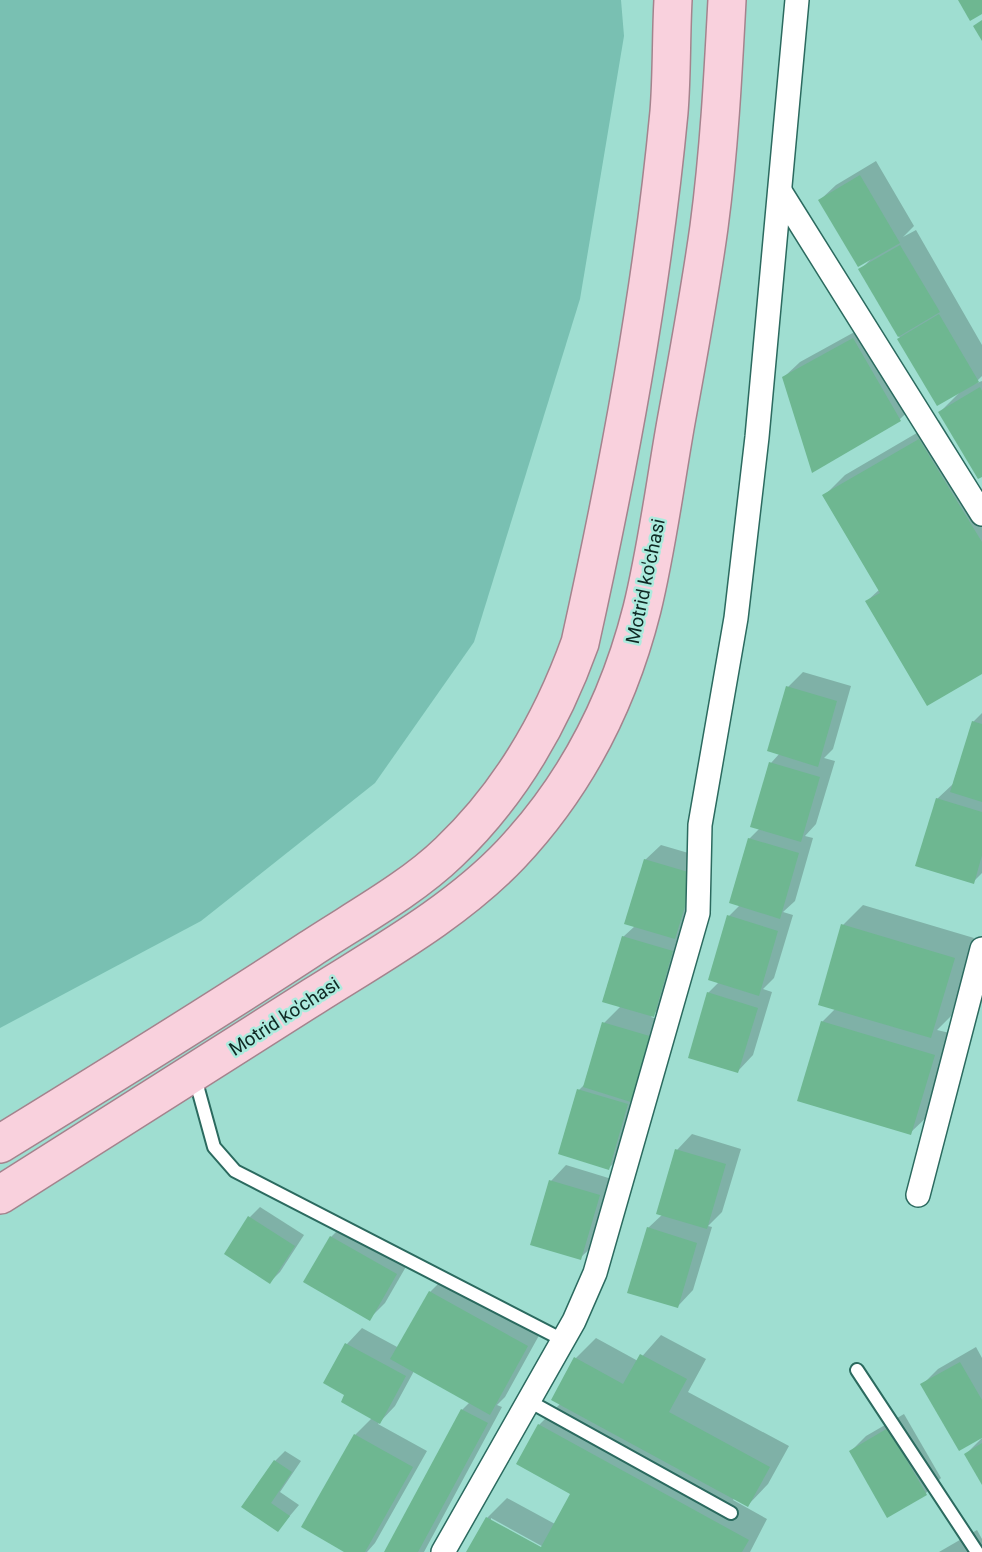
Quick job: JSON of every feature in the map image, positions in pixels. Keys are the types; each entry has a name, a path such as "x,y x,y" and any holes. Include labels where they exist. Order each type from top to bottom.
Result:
{"main road":[{"path":"0,1144 204,1018 389,897 447,854 496,801 539,736 568,676 580,643 638,358 656,233 669,109 673,0"},
{"name":"Motrid ko'chasi","path":"0,1195 406,937 482,882 536,825 560,793 602,722 623,672 643,605 709,226 722,100 727,0"}],"street":[{"path":"443,1552 563,1340 595,1273 698,914 700,825 736,618 757,437 797,0"},
{"path":"780,191 982,513"},
{"path":"918,1195 982,949"}],"lane":[{"path":"193,1073 214,1147 235,1171 563,1340"},
{"path":"857,1370 977,1552"},
{"path":"527,1400 731,1513"}],"green space":[{"path":"0,0 621,0 624,36 580,299 474,642 375,783 201,921 0,1028"}],"building":[{"path":"958,0 982,0 982,14 970,21"},
{"path":"982,20 982,41 973,26"},
{"path":"860,175 900,243 858,267 818,200"},
{"path":"900,245 940,312 898,337 858,269"},
{"path":"939,314 979,382 937,406 897,339"},
{"path":"853,338 901,421 812,473 782,377"},
{"path":"980,387 982,477 978,479 938,412"},
{"path":"919,439 982,542 982,674 927,706 865,601 880,593 822,495"},
{"path":"786,686 837,701 818,767 767,751"},
{"path":"972,721 982,724 982,802 950,792"},
{"path":"769,762 820,777 801,842 750,827"},
{"path":"936,798 982,812 982,855 974,884 915,866"},
{"path":"748,838 799,853 780,919 729,903"},
{"path":"644,859 695,874 675,939 624,924"},
{"path":"727,915 778,931 759,996 708,980"},
{"path":"841,924 955,958 931,1038 818,1005"},
{"path":"622,936 673,951 654,1017 602,1002"},
{"path":"707,992 758,1008 738,1073 688,1058"},
{"path":"821,1021 935,1055 911,1135 797,1101"},
{"path":"602,1022 653,1037 634,1103 583,1087"},
{"path":"577,1089 628,1104 609,1170 558,1154"},
{"path":"675,1149 726,1164 707,1229 656,1214"},
{"path":"549,1180 600,1195 581,1260 530,1245"},
{"path":"248,1216 295,1246 270,1284 224,1254"},
{"path":"647,1227 697,1243 678,1308 627,1293"},
{"path":"330,1236 397,1274 370,1321 303,1282"},
{"path":"429,1291 528,1346 490,1415 390,1359"},
{"path":"345,1343 406,1376 380,1424 341,1402 344,1395 323,1383"},
{"path":"640,1354 687,1379 669,1412 770,1467 748,1507 551,1400 574,1357 623,1384"},
{"path":"960,1362 982,1400 982,1438 959,1451 920,1384"},
{"path":"461,1409 488,1423 418,1552 384,1552"},
{"path":"538,1424 749,1540 742,1552 466,1552 486,1517 541,1547 570,1494 516,1464"},
{"path":"888,1428 927,1495 887,1518 849,1451"},
{"path":"354,1434 413,1467 365,1552 344,1552 301,1527"},
{"path":"982,1443 982,1485 964,1454"},
{"path":"274,1460 292,1472 271,1503 290,1516 278,1532 241,1507"}]}
